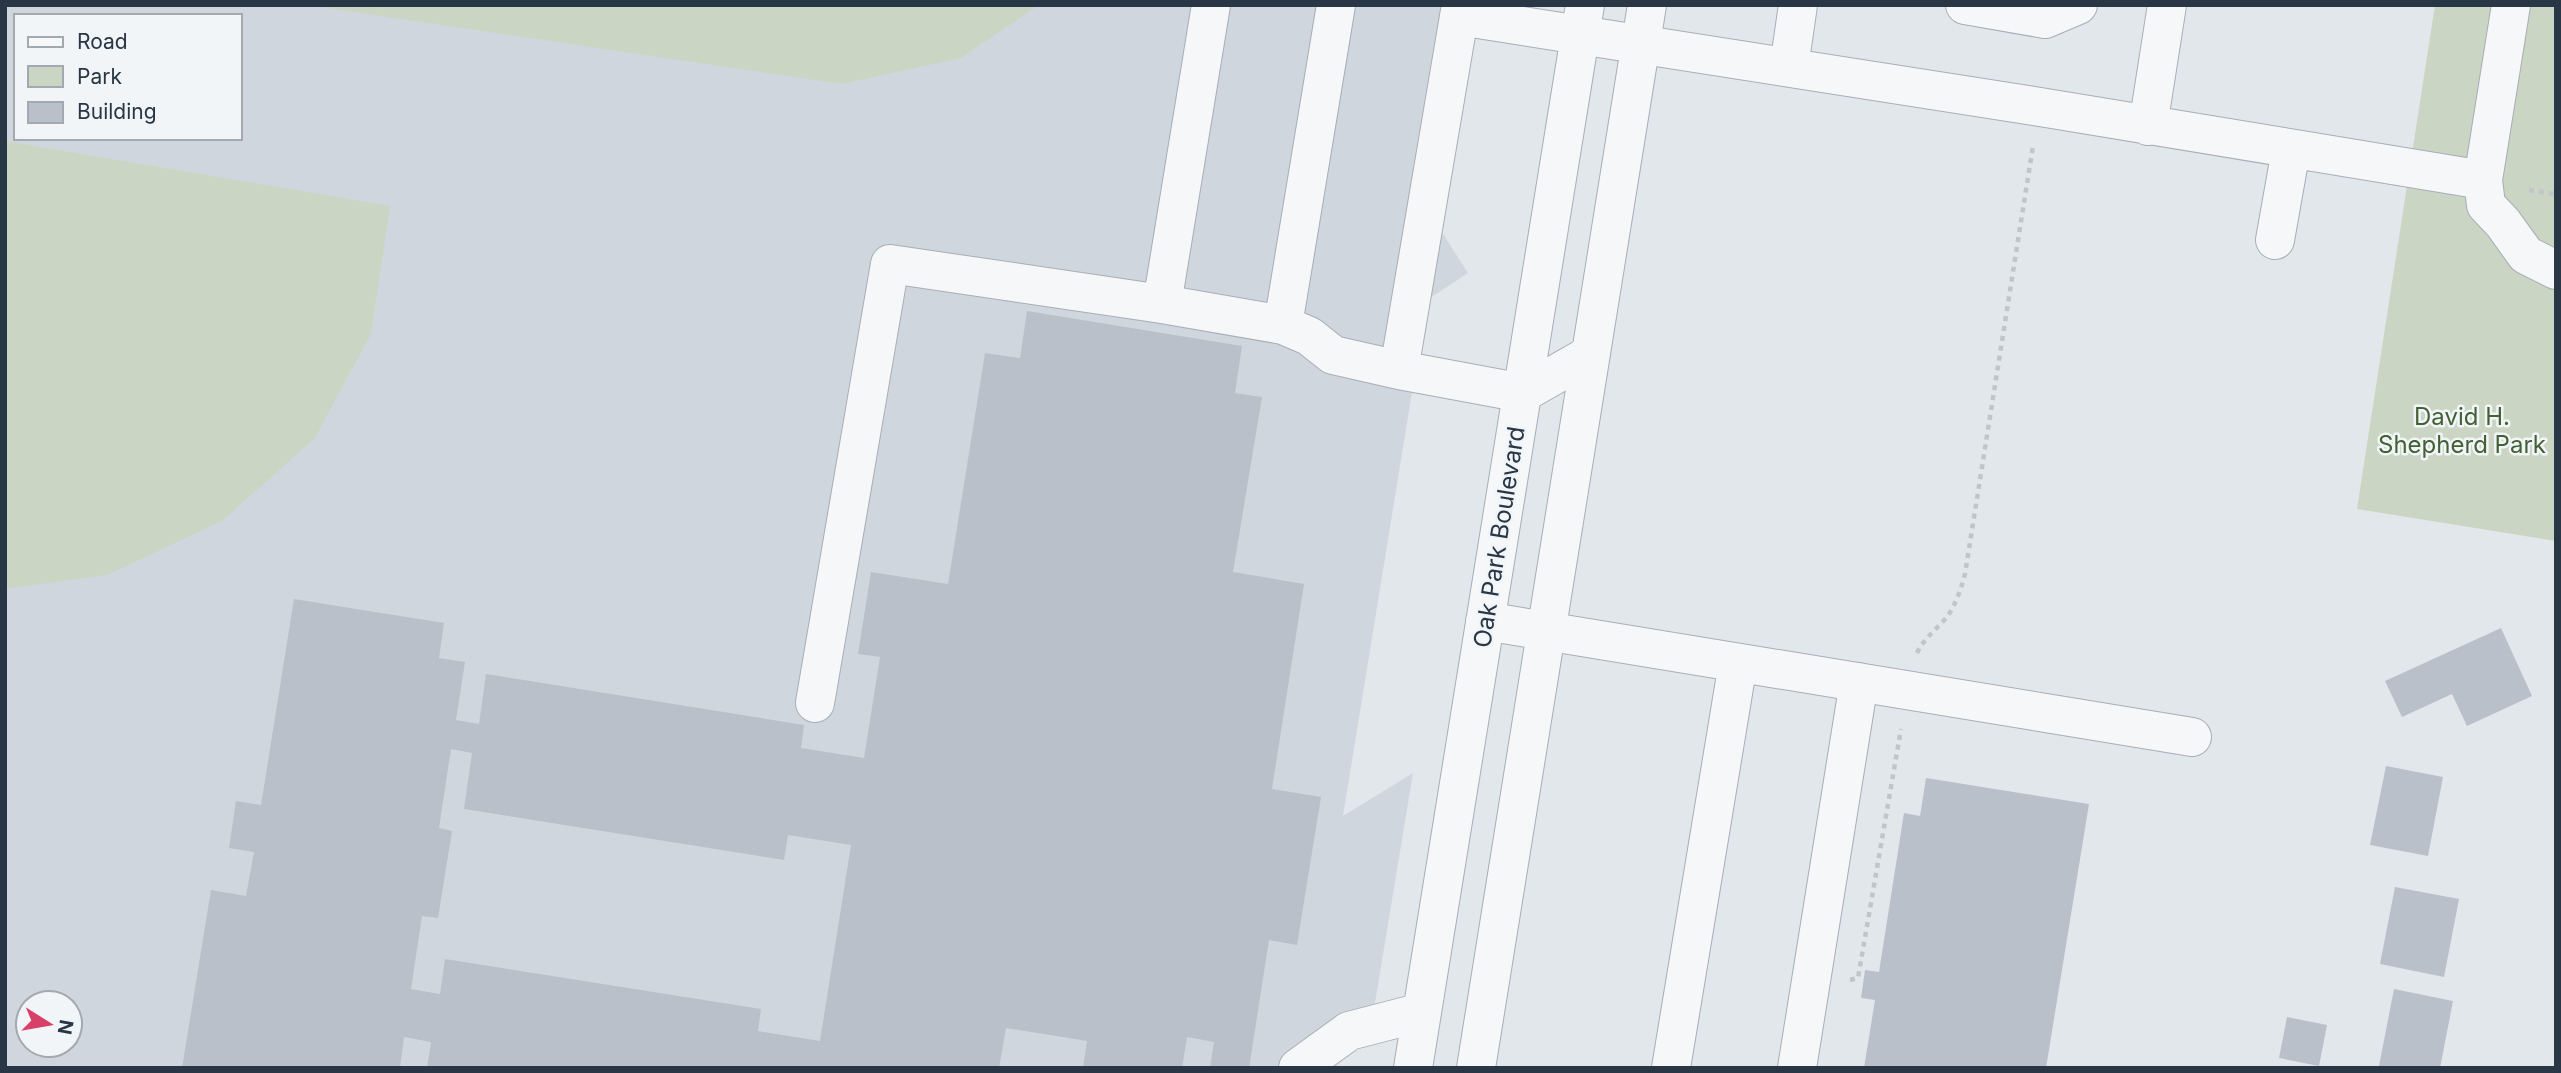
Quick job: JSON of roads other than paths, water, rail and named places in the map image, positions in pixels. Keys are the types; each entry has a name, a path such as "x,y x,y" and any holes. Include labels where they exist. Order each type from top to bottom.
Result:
{"street":[{"path":"1162,303 1212,5"},
{"path":"1283,326 1336,5"},
{"path":"1476,1068 1647,5"},
{"path":"1789,68 1798,5"},
{"path":"1965,5 2045,19 2078,5"},
{"path":"2148,126 2167,5"},
{"path":"2511,5 2483,180 2486,205 2526,255 2556,271"},
{"path":"1399,370 1460,11 1583,20 1641,44 2483,180"},
{"name":"Oak Park Boulevard","path":"1413,1068 1583,20"},
{"path":"2275,240 2291,150"},
{"path":"815,703 890,264 1162,303 1283,326 1309,336 1333,355 1523,393 1591,354"},
{"path":"1485,621 2192,737"},
{"path":"1671,1068 1738,663"},
{"path":"1797,1068 1859,682"},
{"path":"1298,1068 1349,1031 1422,1012"}],"park label":[{"name":"David H. Shepherd Park","path":"2462,430"}]}
